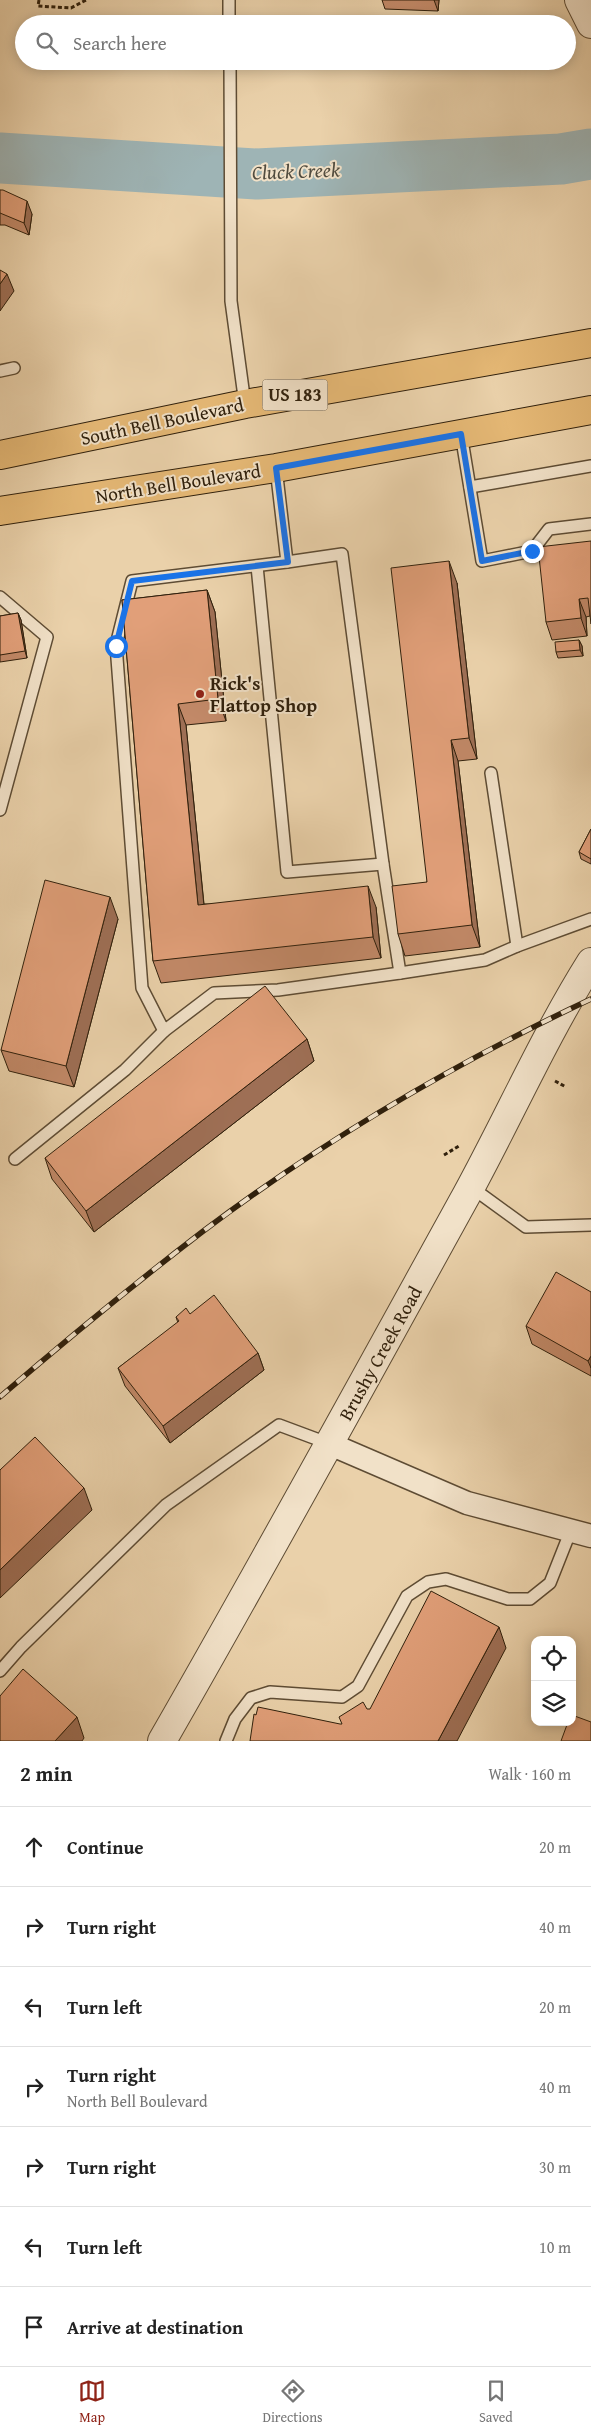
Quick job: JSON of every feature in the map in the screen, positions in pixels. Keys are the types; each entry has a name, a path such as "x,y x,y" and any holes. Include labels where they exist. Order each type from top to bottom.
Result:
{"main road":[{"name":"South Bell Boulevard","path":"0,455 245,404 591,342"},
{"name":"North Bell Boulevard","path":"0,511 276,468 591,410"}],"street":[{"path":"579,0 591,24"},
{"name":"Brushy Creek Road","path":"162,1741 330,1444 471,1187 559,1014 591,962"},
{"path":"330,1444 467,1503 581,1533"}],"lane":[{"path":"229,0 230,15"},
{"path":"230,70 231,301 245,404"},
{"path":"0,371 14,368"},
{"path":"461,434 482,561 532,551 549,529 591,524"},
{"path":"470,488 591,466"},
{"path":"276,468 288,562"},
{"path":"164,1032 142,988 116,646 132,581 342,554 383,864 400,973"},
{"path":"257,566 287,872 383,864"},
{"path":"0,598 47,638 0,810"},
{"path":"491,773 517,946"},
{"path":"15,1159 126,1070 164,1032 214,993 278,990 485,960 517,946 591,920"},
{"path":"471,1187 526,1226 591,1225"},
{"path":"0,1671 21,1647 166,1505 279,1425 330,1444"},
{"path":"226,1741 235,1718 251,1698 270,1692 342,1697 358,1686 407,1596 428,1582 446,1579 508,1599 530,1599 550,1583 581,1533"}],"path":[{"path":"39,0 38,6 71,8 86,0"}],"building":[{"path":"0,190 27,201 24,223 0,213"},
{"path":"0,270 7,274 0,284"},
{"path":"591,541 591,624 588,598 579,599 581,618 546,622 538,547"},
{"path":"449,561 469,738 451,740 472,925 398,934 392,886 427,882 391,568"},
{"path":"207,590 218,699 178,704 198,905 368,886 373,937 153,961 122,600"},
{"path":"18,613 25,651 0,655 0,616"},
{"path":"579,640 580,650 556,652 555,642"},
{"path":"591,829 591,859 579,852"},
{"path":"45,880 110,897 66,1066 1,1050"},
{"path":"265,986 307,1039 86,1211 45,1158"},
{"path":"556,1272 591,1292 591,1356 588,1361 526,1326"},
{"path":"214,1295 258,1353 163,1426 118,1368 179,1321 176,1317 186,1308 190,1314"},
{"path":"35,1437 84,1488 0,1570 0,1470"},
{"path":"431,1591 499,1627 438,1741 250,1741 254,1714 256,1715 258,1707 340,1724 342,1724 339,1717 363,1702 367,1709 370,1709"},
{"path":"23,1669 77,1717 55,1741 0,1741 0,1696"},
{"path":"576,1716 591,1722 591,1741 561,1741 567,1726 576,1726"}],"waterway":[{"name":"Cluck Creek","path":"0,158 257,174 561,159 591,154"}],"railway":[{"path":"0,1397 176,1252 248,1198 295,1166 342,1135 440,1077 591,999"}],"place":[{"name":"Rick's Flattop Shop","path":"200,694"}],"route":[{"path":"116,646 132,581 288,562 276,468 461,434 482,561 532,551"}]}
